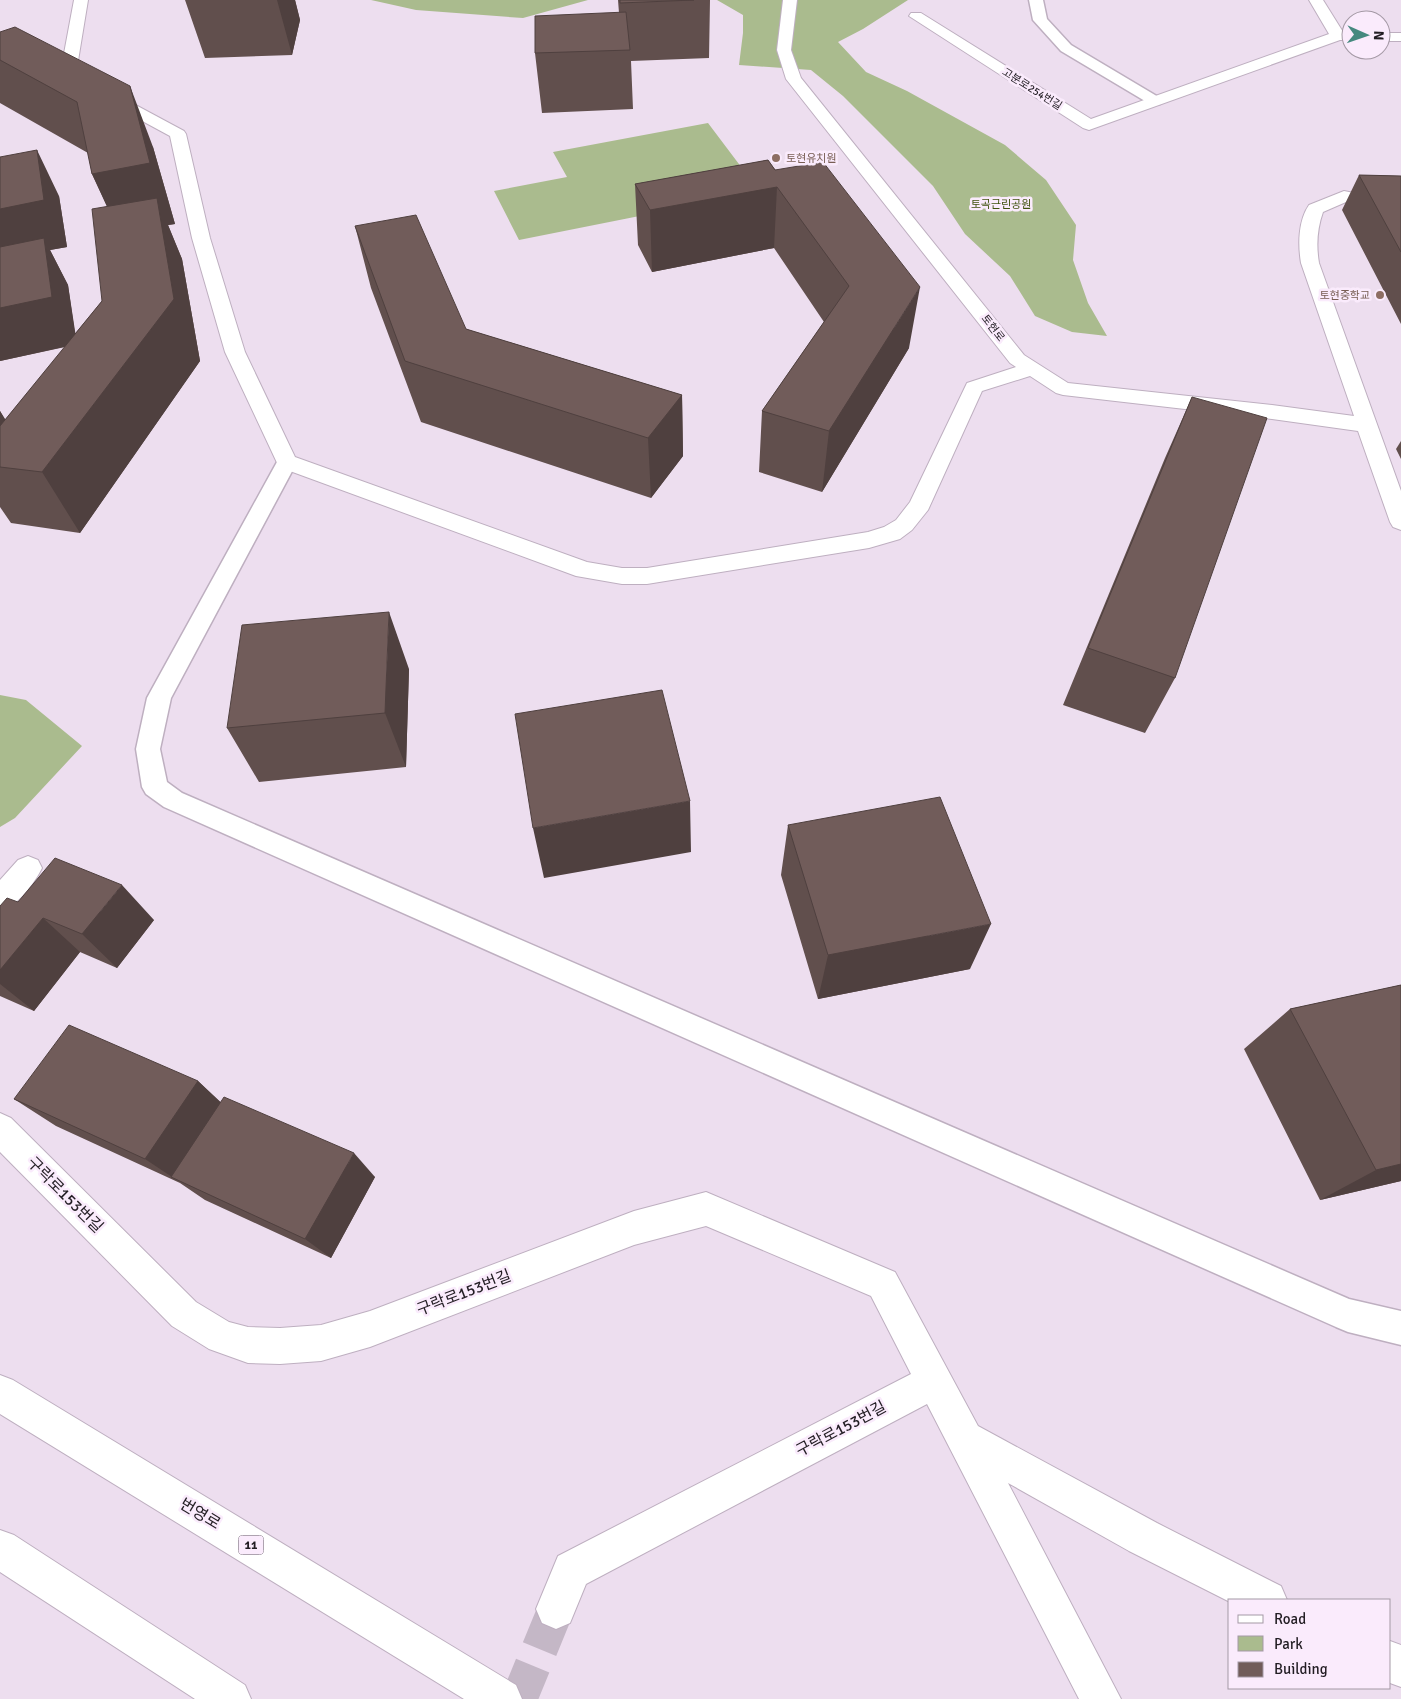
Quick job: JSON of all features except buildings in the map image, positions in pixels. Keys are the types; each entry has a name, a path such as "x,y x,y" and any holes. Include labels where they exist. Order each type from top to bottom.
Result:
{"main road":[{"path":"81,0 68,75 178,134 200,238 235,352 287,462 584,570 622,576 647,576 869,540 892,533 904,525 920,505 974,387 1032,369"},
{"name":"토현로","path":"790,0 784,50 794,79 1017,359 1063,389 1272,412 1367,425"},
{"path":"1316,0 1341,32"},
{"name":"고분로254번길","path":"916,16 1090,124 1341,37"},
{"path":"1383,204 1344,196 1315,209 1306,246 1310,263 1401,522"},
{"path":"0,900 28,868"},
{"name":"구락로153번길","path":"0,1129 184,1314 221,1337 248,1345 280,1346 321,1343 370,1329 634,1228 706,1209 883,1284 1101,1699"},
{"name":"구락로153번길","path":"556,1609 572,1570 934,1380"},
{"name":"번영로","path":"0,1393 502,1699"},
{"path":"966,1440 1143,1537 1265,1599"},
{"path":"0,1550 231,1699"}],"lane":[{"path":"1036,1 1040,20 1066,48 1155,101"},
{"path":"287,462 159,698 148,749 155,787 172,800 1348,1315 1401,1328"}],"green space":[{"path":"371,0 588,0 523,18 416,10"},
{"name":"토곡근린공원","path":"717,0 908,0 863,29 838,42 866,72 907,91 1005,145 1046,180 1076,225 1073,260 1088,303 1107,336 1072,332 1035,316 1010,276 965,234 933,186 843,96 811,70 739,65 743,15"},
{"path":"708,123 760,192 519,240 494,191 567,177 553,152"},
{"path":"0,695 26,700 82,746 15,818 0,827"}],"tunnel":[{"path":"519,1699 556,1609"}],"place":[{"name":"토현유치원","path":"776,158"},
{"name":"토현중학교","path":"1380,295"}]}
